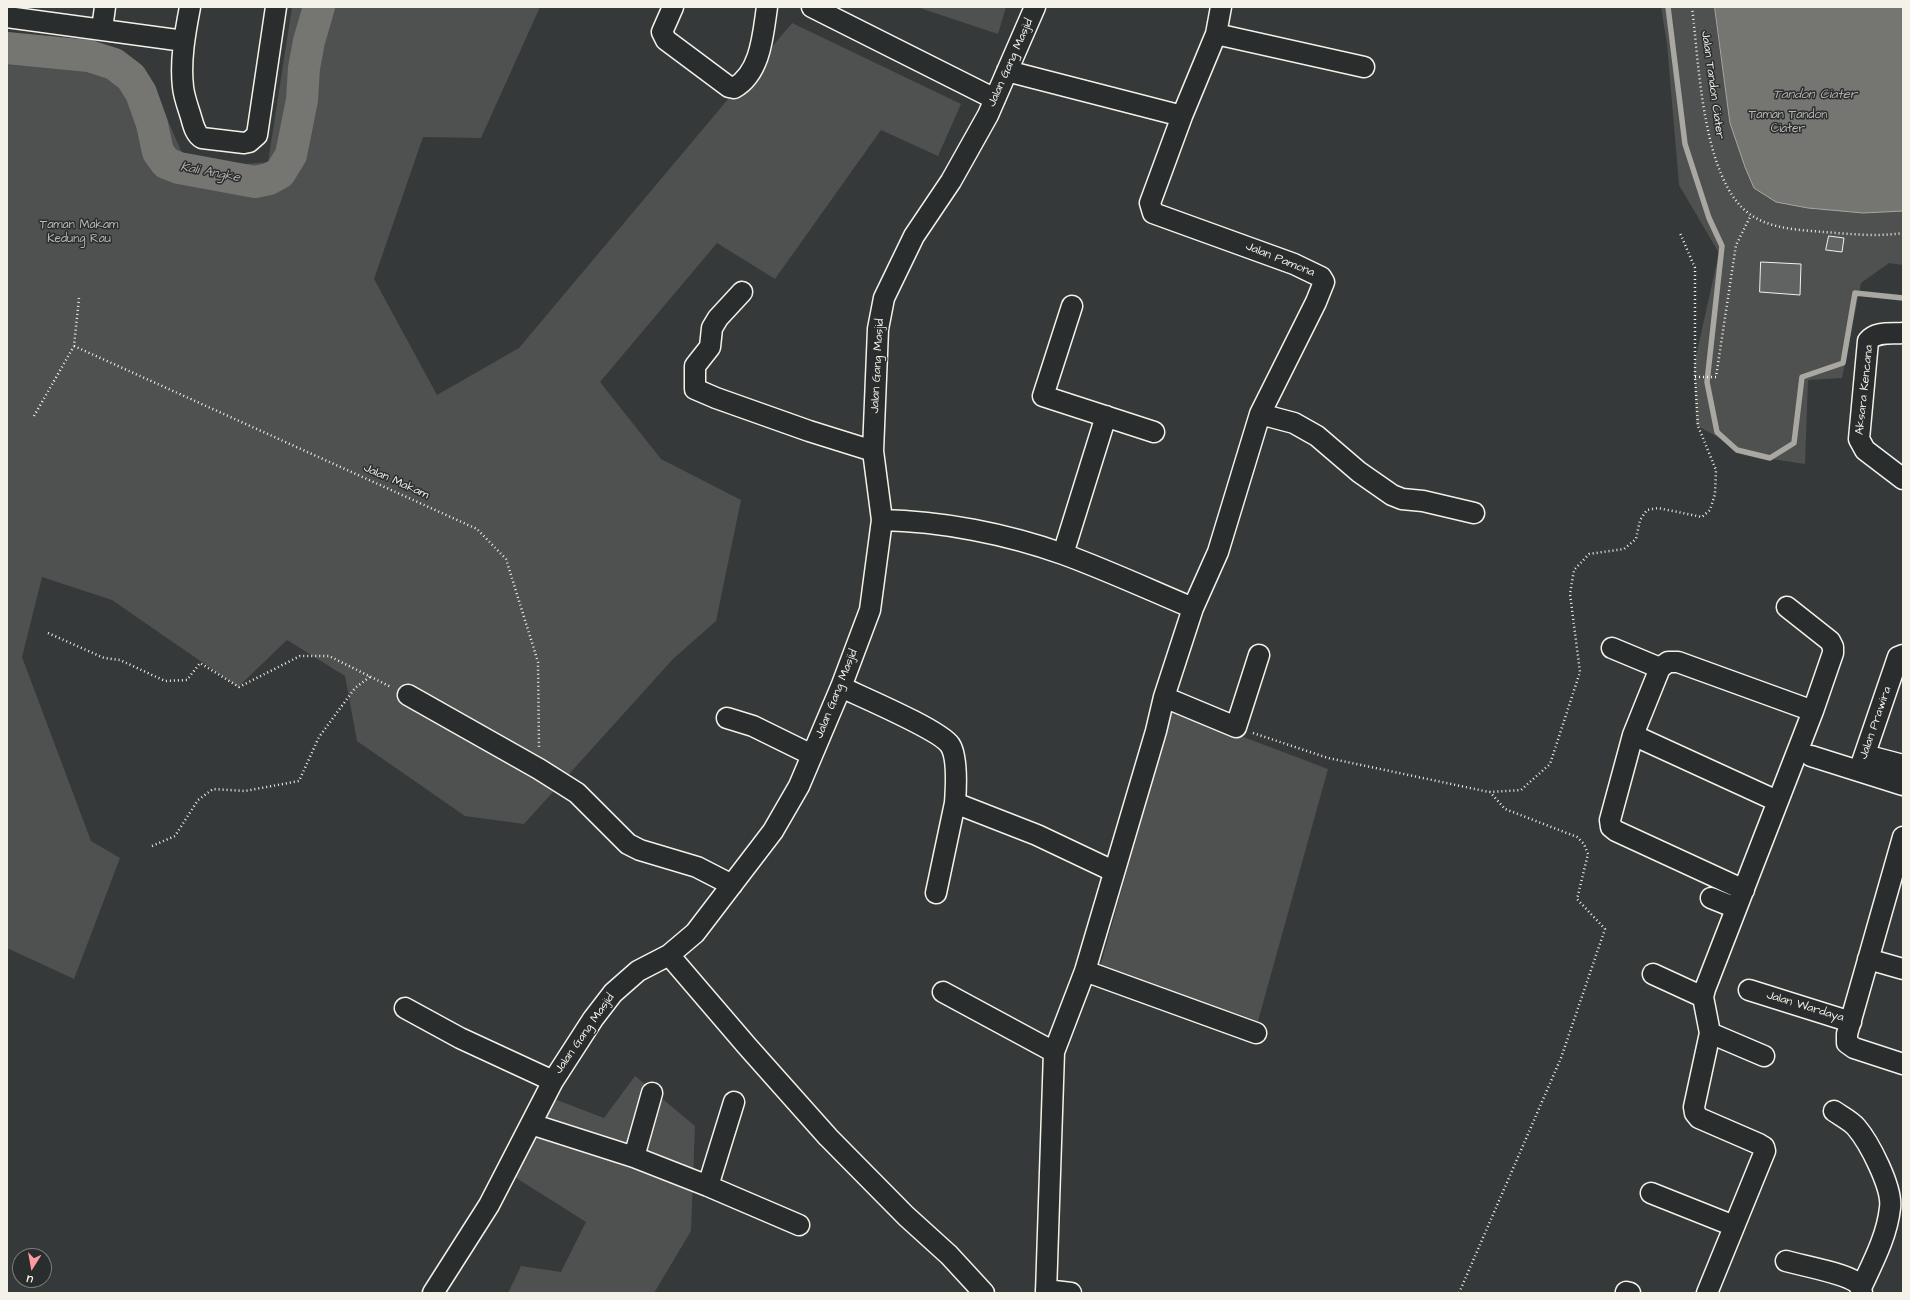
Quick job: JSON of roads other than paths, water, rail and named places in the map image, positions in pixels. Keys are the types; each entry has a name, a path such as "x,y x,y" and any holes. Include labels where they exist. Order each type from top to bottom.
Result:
{"street":[{"path":"102,29 105,7"},
{"path":"190,7 184,41 183,87 198,136 202,138 249,142 257,135 276,7"},
{"path":"673,7 662,32 666,40 729,88 734,88 746,79 760,49 766,7"},
{"path":"812,7 995,99"},
{"name":"Jalan Gang Masjid","path":"433,1293 489,1205 553,1081 593,1019 613,993 638,971 669,955 695,933 773,831 799,786 841,687 870,610 882,520 873,451 878,328 884,298 914,236 951,181 988,116 1035,7"},
{"name":"Jalan Pamona","path":"1046,1292 1054,1052 1085,971 1156,731 1164,697 1193,608 1218,552 1260,414 1316,302 1324,282 1321,277 1294,264 1154,214 1150,203 1182,116 1216,34 1221,7"},
{"path":"15,14 184,41"},
{"path":"1216,34 1364,67"},
{"path":"1007,71 1182,116"},
{"path":"742,292 718,318 712,328 710,348 695,366 695,389 809,431 873,451"},
{"path":"1072,306 1043,396 1154,432"},
{"name":"Aksara Kencana","path":"1903,333 1878,334 1871,338 1868,344 1859,439 1865,450 1903,479"},
{"path":"1260,414 1294,423 1317,436 1359,472 1392,495 1402,499 1434,503 1474,513"},
{"path":"1063,554 1106,416"},
{"path":"882,520 915,520 1017,540 1063,554 1193,608"},
{"path":"1707,1293 1765,1151 1764,1147 1759,1144 1699,1118 1695,1113 1694,1107 1710,1033 1704,989 1813,711 1833,653 1833,647 1830,642 1787,607"},
{"path":"1612,648 1660,668"},
{"name":"Jalan Prawira","path":"1862,763 1898,656 1903,654"},
{"path":"1164,697 1236,727 1259,655"},
{"path":"1740,899 1611,827 1610,820 1634,735 1660,668 1668,662 1678,662 1813,711"},
{"path":"841,687 908,719 938,735 950,745 957,776 955,803 936,893"},
{"path":"408,695 539,769 577,793 628,844 640,850 697,867 732,885"},
{"path":"727,718 753,726 812,755"},
{"path":"1634,735 1777,801"},
{"path":"1811,756 1862,763 1903,765"},
{"path":"1862,763 1903,785"},
{"path":"955,803 1037,835 1114,871"},
{"path":"1851,1022 1868,959 1899,865 1903,837"},
{"path":"1711,898 1740,899"},
{"path":"669,955 828,1137 906,1216 949,1255 984,1293"},
{"path":"1868,959 1903,969"},
{"path":"1085,971 1256,1033"},
{"path":"1653,974 1704,997"},
{"name":"Jalan Wardaya","path":"1749,990 1851,1022 1847,1043 1854,1048 1903,1064"},
{"path":"943,992 1054,1052"},
{"path":"405,1008 460,1038 553,1081"},
{"path":"1710,1033 1764,1056"},
{"path":"634,1157 652,1093"},
{"path":"708,1186 734,1102"},
{"path":"1834,1111 1856,1126 1870,1149 1884,1177 1891,1206 1884,1238 1862,1290"},
{"path":"531,1124 634,1157 708,1186 799,1225"},
{"path":"1651,1193 1734,1226"},
{"path":"1786,1261 1835,1274 1857,1282 1862,1290"},
{"path":"1046,1292 1071,1293"}],"water":[{"name":"Tandon Ciater","path":"1715,7 1903,7 1903,211 1863,213 1808,208 1776,202 1754,188 1730,123"}],"waterway":[{"name":"Kali Angke","path":"7,48 89,56 114,64 131,77 141,93 152,124 158,152 166,163 179,168 255,182 269,179 280,173 291,155 302,100 304,68 309,41 319,7"},
{"path":"1668,7 1685,144 1709,218 1722,246 1707,382 1717,432 1737,450 1770,458 1794,443 1802,377 1843,363 1855,293 1903,298"}],"park label":[{"name":"Taman Tandon Ciater","path":"1788,122"},
{"name":"Taman Makam Kedung Rau","path":"79,232"}]}
